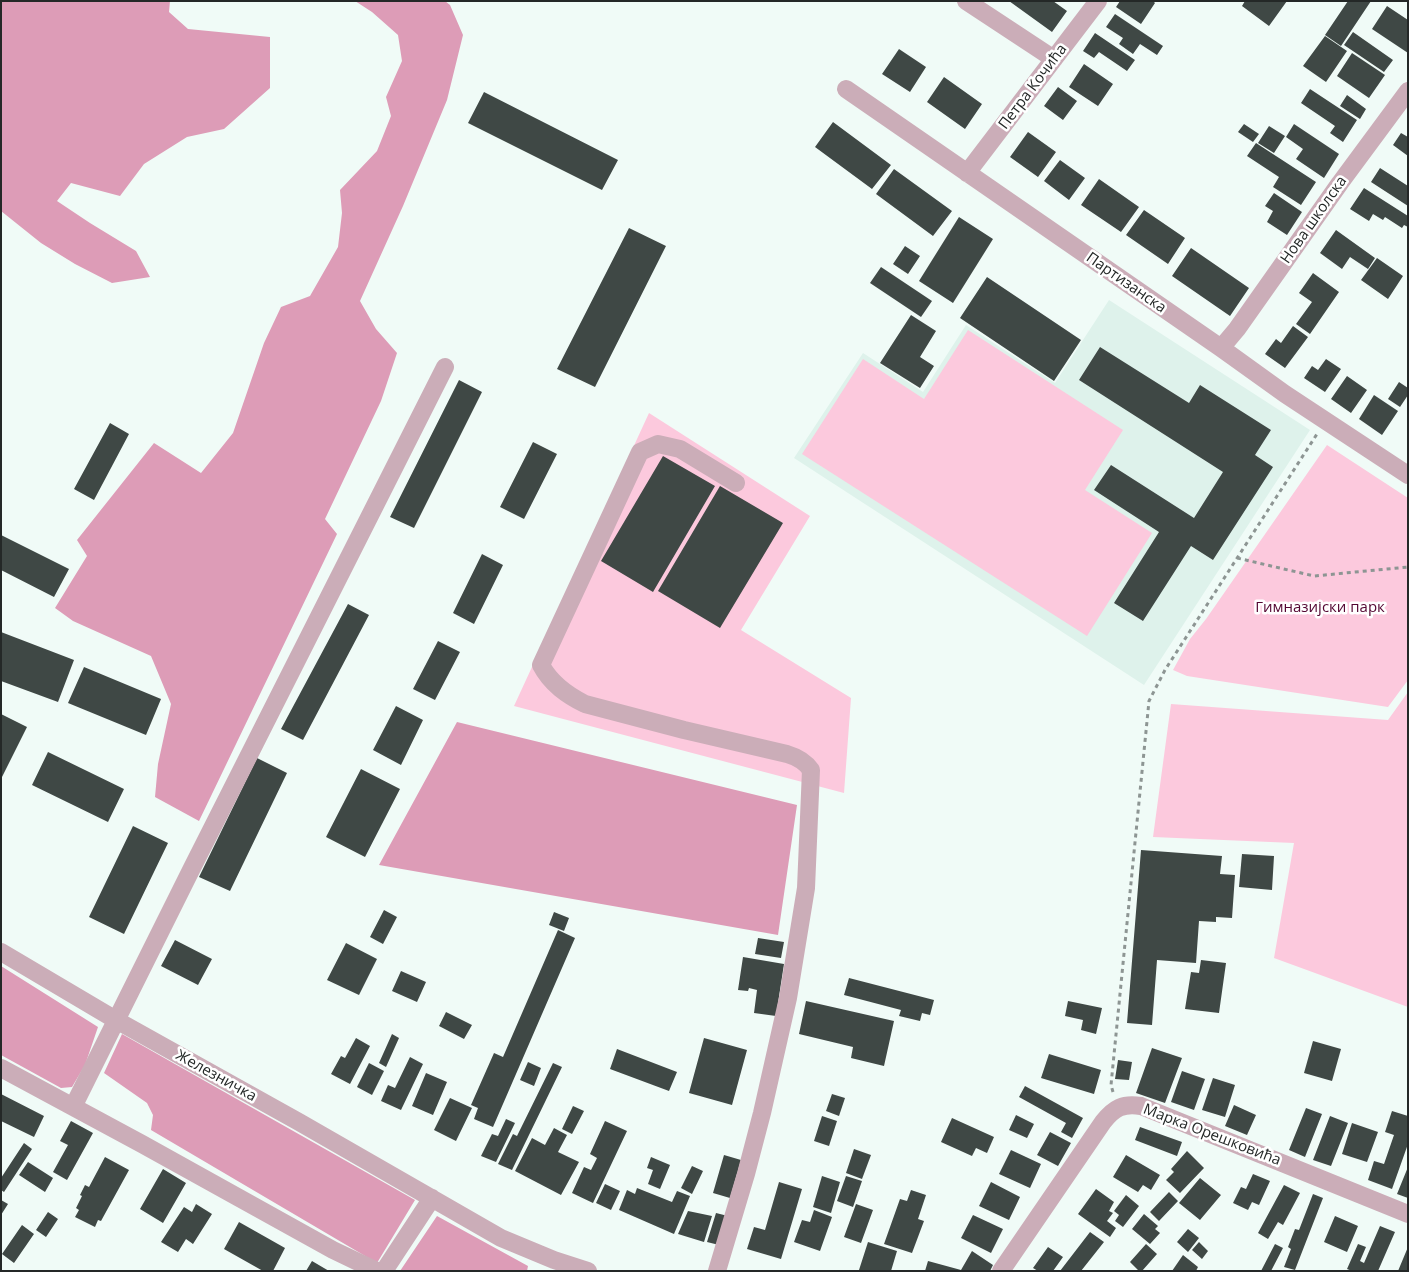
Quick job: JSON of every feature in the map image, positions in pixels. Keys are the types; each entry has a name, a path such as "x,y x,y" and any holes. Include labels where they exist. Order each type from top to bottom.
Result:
{"street":[{"path":"966,1 1054,59"},
{"name":"Петра Кочића","path":"967,173 1098,1"},
{"name":"Партизанска","path":"846,88 1221,348 1263,380 1408,475"},
{"name":"Нова школска","path":"1221,348 1237,329 1334,191 1408,91"},
{"path":"73,1107 445,367"},
{"path":"717,1271 756,1139 788,998 806,888 811,770 804,762 787,754 684,730 586,704 574,699 554,683 541,665 640,452 658,444 680,449 736,483"},
{"name":"Железничка","path":"1,952 116,1020 501,1238 564,1267 588,1271"},
{"path":"1,1068 333,1250 376,1271"},
{"name":"Марка Орешковића","path":"1118,1108 1126,1105 1141,1106 1408,1214"},
{"path":"1001,1271 1095,1133 1110,1113 1118,1108"},
{"path":"384,1271 432,1198"}],"path":[{"path":"1118,1108 1111,1085 1149,701 1165,670 1326,421"},
{"path":"1237,558 1314,576 1408,567"}],"shaded area":[{"path":"1,1 170,1 169,12 188,29 270,37 270,88 224,129 187,137 144,164 120,196 71,183 57,201 136,251 150,277 112,283 75,264 41,243 1,211"},
{"path":"355,1 445,1 450,5 463,35 447,100 403,206 360,301 376,329 397,353 381,401 325,519 337,534 199,821 155,797 158,764 171,704 151,656 73,621 55,608 87,556 77,540 154,443 201,473 233,433 264,343 281,307 310,296 338,247 342,213 340,190 377,151 391,116 386,97 402,61 398,35 372,12"},
{"path":"1109,300 1310,430 1144,685 794,458 863,353 923,392 966,325 1055,383"},
{"path":"457,722 797,805 778,935 379,865"},
{"path":"1,966 98,1027 85,1065 72,1087 61,1088 1,1055"},
{"path":"122,1034 415,1200 377,1263 151,1130 153,1115 147,1103 104,1073"},
{"path":"437,1216 528,1266 527,1271 400,1271"}],"green space":[{"path":"968,330 1123,430 1085,490 1152,533 1087,636 802,454 863,359 924,399"},
{"path":"649,413 810,516 741,630 851,698 844,793 514,706"},
{"name":"Гимназијски парк","path":"1327,445 1408,498 1408,680 1388,707 1187,676 1173,670 1190,639 1206,619"},
{"path":"1408,692 1408,1007 1274,958 1294,843 1153,837 1171,704 1388,720"}],"building":[{"path":"1009,1 1053,1 1067,11 1052,32"},
{"path":"1120,1 1153,1 1155,3 1141,24 1116,7"},
{"path":"1245,1 1287,1 1269,26 1242,6"},
{"path":"1348,1 1371,1 1341,46 1325,35"},
{"path":"1387,6 1408,20 1408,53 1372,29"},
{"path":"1115,14 1163,46 1157,55 1140,44 1133,54 1119,44 1123,38 1106,27"},
{"path":"1353,32 1393,60 1384,72 1344,45"},
{"path":"1095,33 1135,60 1127,71 1099,52 1094,58 1083,51"},
{"path":"1325,36 1347,51 1326,82 1303,66"},
{"path":"899,49 926,67 910,92 882,74"},
{"path":"1352,53 1385,75 1369,98 1337,76"},
{"path":"1084,64 1113,84 1098,106 1069,87"},
{"path":"944,77 982,104 965,129 927,102"},
{"path":"1058,87 1077,101 1063,120 1044,106"},
{"path":"1310,89 1357,120 1343,142 1330,133 1335,126 1301,103"},
{"path":"484,92 618,160 602,190 468,123"},
{"path":"1347,95 1366,109 1360,119 1340,106"},
{"path":"833,122 891,165 872,189 815,147"},
{"path":"1244,124 1259,134 1253,142 1238,132"},
{"path":"1294,124 1339,154 1324,178 1296,159 1303,149 1286,137"},
{"path":"1269,126 1285,136 1274,153 1258,143"},
{"path":"1028,132 1056,152 1038,177 1010,157"},
{"path":"1401,133 1408,137 1408,156 1393,145"},
{"path":"1256,143 1316,182 1301,205 1273,187 1279,177 1247,156"},
{"path":"1060,160 1085,178 1069,200 1044,181"},
{"path":"1380,168 1408,186 1408,206 1371,182"},
{"path":"894,169 952,211 933,236 876,194"},
{"path":"1099,179 1139,207 1121,232 1081,205"},
{"path":"1364,188 1408,216 1408,227 1404,225 1402,228 1385,217 1383,220 1373,214 1369,221 1350,209"},
{"path":"1274,193 1302,212 1287,235 1267,222 1273,211 1265,206"},
{"path":"1144,210 1185,238 1168,264 1126,235"},
{"path":"959,217 993,239 953,303 919,281"},
{"path":"629,228 666,246 595,387 557,369"},
{"path":"1336,230 1375,258 1368,269 1350,257 1342,269 1320,253"},
{"path":"905,246 920,256 908,274 893,264"},
{"path":"1191,248 1249,288 1230,316 1172,276"},
{"path":"1377,258 1403,276 1388,299 1361,280"},
{"path":"881,267 932,301 921,317 870,283"},
{"path":"1313,273 1339,292 1310,334 1296,324 1312,302 1299,293"},
{"path":"987,277 1081,340 1054,381 960,318"},
{"path":"911,315 936,331 920,357 934,366 920,388 880,363"},
{"path":"1293,326 1308,337 1285,368 1265,354 1276,339 1281,343"},
{"path":"1100,347 1189,403 1200,385 1271,430 1255,455 1273,467 1213,560 1191,546 1143,621 1114,603 1159,532 1094,490 1111,465 1194,518 1223,472 1079,380"},
{"path":"1326,359 1341,369 1325,392 1304,378 1312,366 1318,370"},
{"path":"1347,376 1367,390 1351,413 1331,399"},
{"path":"459,380 482,392 414,528 390,517"},
{"path":"1399,382 1408,388 1408,395 1400,407 1388,399"},
{"path":"1374,395 1398,411 1382,435 1359,419"},
{"path":"110,423 129,434 94,500 74,489"},
{"path":"533,442 557,454 524,519 500,507"},
{"path":"663,456 715,486 653,592 601,561"},
{"path":"720,486 783,523 720,628 658,591"},
{"path":"1,535 69,569 54,597 1,570"},
{"path":"482,554 503,565 474,624 453,613"},
{"path":"348,604 369,615 303,740 281,729"},
{"path":"1,632 74,660 58,702 1,681"},
{"path":"438,641 460,652 435,700 413,689"},
{"path":"84,667 161,699 146,735 68,703"},
{"path":"396,706 423,720 401,765 373,750"},
{"path":"1,714 27,727 1,779"},
{"path":"48,752 124,789 108,822 32,785"},
{"path":"257,758 287,773 230,891 199,877"},
{"path":"361,769 400,789 365,857 326,837"},
{"path":"133,826 168,843 124,934 89,917"},
{"path":"1141,850 1222,856 1220,874 1235,875 1232,918 1216,917 1216,922 1199,921 1196,963 1157,960 1152,1025 1127,1023"},
{"path":"1242,854 1274,856 1272,890 1239,887"},
{"path":"384,910 397,917 383,944 370,937"},
{"path":"554,912 569,918 564,931 549,925"},
{"path":"558,930 575,938 493,1127 474,1119 478,1108 471,1105 494,1053 503,1057"},
{"path":"758,938 784,942 781,958 755,954"},
{"path":"175,940 212,959 198,985 161,966"},
{"path":"346,943 377,959 359,995 327,980"},
{"path":"743,957 784,964 776,1016 754,1013 757,990 749,988 748,991 738,990"},
{"path":"1201,960 1226,963 1219,1013 1185,1009 1191,972 1199,973"},
{"path":"401,971 426,982 417,1002 392,991"},
{"path":"849,978 934,1000 930,1015 922,1013 920,1021 899,1016 901,1010 844,995"},
{"path":"806,1001 894,1021 884,1066 851,1058 853,1047 799,1034"},
{"path":"1068,1001 1102,1008 1096,1034 1081,1030 1083,1020 1065,1016"},
{"path":"446,1012 472,1025 464,1039 439,1026"},
{"path":"392,1034 399,1038 386,1067 379,1063"},
{"path":"356,1038 370,1046 350,1084 331,1074 341,1056 345,1058"},
{"path":"704,1038 747,1050 732,1105 689,1093"},
{"path":"1313,1041 1341,1049 1332,1081 1304,1073"},
{"path":"1152,1048 1182,1058 1165,1103 1136,1093"},
{"path":"617,1049 677,1072 669,1091 610,1069"},
{"path":"1049,1054 1101,1070 1094,1094 1041,1078"},
{"path":"410,1057 423,1064 401,1110 381,1101 388,1085 395,1088"},
{"path":"1118,1060 1132,1062 1129,1080 1115,1079"},
{"path":"528,1062 541,1068 534,1086 520,1080"},
{"path":"369,1063 384,1071 372,1095 357,1087"},
{"path":"553,1063 562,1067 512,1170 498,1164 513,1134 517,1136"},
{"path":"1182,1071 1205,1079 1194,1110 1171,1102"},
{"path":"426,1073 447,1082 433,1115 412,1106"},
{"path":"1213,1078 1235,1085 1225,1117 1202,1110"},
{"path":"1025,1086 1083,1118 1072,1138 1061,1132 1066,1123 1019,1097"},
{"path":"1,1094 44,1116 34,1137 1,1121"},
{"path":"832,1094 845,1098 839,1116 826,1111"},
{"path":"450,1098 472,1108 456,1141 434,1130"},
{"path":"1234,1105 1256,1115 1247,1135 1225,1126"},
{"path":"573,1106 584,1111 572,1134 562,1129"},
{"path":"1306,1108 1322,1114 1305,1157 1289,1150"},
{"path":"1392,1111 1408,1116 1408,1144 1392,1189 1368,1180 1374,1161 1384,1164 1394,1135 1385,1132"},
{"path":"1016,1115 1034,1124 1027,1138 1009,1130"},
{"path":"822,1116 837,1121 829,1146 814,1141"},
{"path":"1330,1116 1348,1123 1331,1166 1313,1160"},
{"path":"952,1118 994,1137 987,1153 976,1148 972,1156 941,1142"},
{"path":"506,1119 515,1123 496,1162 481,1156 492,1134 498,1136"},
{"path":"71,1121 93,1133 67,1180 53,1172 68,1145 60,1141"},
{"path":"605,1121 627,1131 593,1203 572,1193 584,1167 591,1170 597,1158 590,1154"},
{"path":"1352,1123 1378,1132 1367,1162 1342,1154"},
{"path":"1140,1127 1182,1142 1177,1156 1135,1140"},
{"path":"554,1128 567,1135 558,1152 579,1162 561,1195 515,1171 532,1138 545,1145"},
{"path":"1050,1132 1071,1143 1058,1166 1037,1155"},
{"path":"24,1143 32,1149 4,1192 1,1190 1,1178"},
{"path":"854,1149 871,1155 862,1179 846,1173"},
{"path":"1011,1150 1041,1164 1030,1188 999,1174"},
{"path":"1187,1151 1204,1168 1180,1193 1166,1180 1174,1172 1171,1169"},
{"path":"724,1155 741,1160 730,1198 713,1193"},
{"path":"1126,1155 1160,1175 1151,1190 1143,1185 1138,1192 1113,1177"},
{"path":"105,1157 129,1170 101,1221 98,1220 95,1227 75,1217 79,1210 76,1208 85,1185 89,1187"},
{"path":"651,1157 670,1165 660,1189 648,1184 653,1170 647,1168"},
{"path":"28,1162 53,1178 45,1192 19,1175"},
{"path":"692,1166 703,1171 692,1194 681,1188"},
{"path":"1408,1167 1408,1198 1397,1194"},
{"path":"163,1169 186,1183 163,1223 140,1209"},
{"path":"1253,1174 1270,1181 1259,1205 1252,1202 1248,1210 1233,1203 1241,1187 1246,1189"},
{"path":"822,1176 840,1182 831,1213 813,1207"},
{"path":"846,1176 862,1181 853,1207 837,1201"},
{"path":"1200,1178 1221,1195 1200,1220 1179,1203"},
{"path":"779,1182 802,1189 781,1259 747,1249 754,1227 765,1230"},
{"path":"991,1182 1020,1197 1009,1220 979,1206"},
{"path":"605,1184 620,1191 611,1210 596,1203"},
{"path":"1284,1185 1300,1193 1283,1225 1278,1222 1268,1239 1258,1233"},
{"path":"637,1188 672,1202 677,1191 690,1196 674,1234 619,1210 627,1190 635,1194"},
{"path":"1096,1189 1114,1202 1109,1211 1113,1213 1107,1221 1116,1228 1110,1237 1078,1214"},
{"path":"911,1190 926,1195 918,1219 924,1221 912,1253 884,1244 900,1199 907,1201"},
{"path":"1169,1192 1178,1201 1159,1221 1150,1212"},
{"path":"1313,1194 1323,1198 1295,1270 1284,1267 1291,1249 1288,1247 1295,1229 1299,1230"},
{"path":"1126,1195 1139,1206 1123,1227 1115,1221 1119,1215 1114,1211"},
{"path":"1,1200 8,1204 1,1215"},
{"path":"196,1204 212,1214 193,1244 186,1239 178,1252 161,1242 184,1207 192,1212"},
{"path":"856,1204 873,1210 861,1243 844,1237"},
{"path":"814,1210 832,1217 820,1251 794,1242 802,1220 810,1222"},
{"path":"688,1211 712,1216 704,1242 678,1234"},
{"path":"48,1212 58,1219 46,1237 36,1230"},
{"path":"716,1213 728,1216 719,1245 707,1242"},
{"path":"1144,1214 1158,1226 1155,1229 1160,1233 1150,1244 1132,1229"},
{"path":"973,1215 1003,1229 991,1253 961,1238"},
{"path":"1335,1216 1358,1226 1347,1252 1324,1242"},
{"path":"239,1222 285,1248 273,1271 263,1271 224,1249"},
{"path":"22,1225 34,1234 14,1263 2,1254"},
{"path":"1380,1226 1395,1232 1378,1271 1352,1271 1347,1269 1358,1244 1366,1247 1360,1261 1364,1263"},
{"path":"1188,1229 1199,1238 1188,1252 1177,1242"},
{"path":"1090,1232 1104,1242 1081,1271 1060,1271"},
{"path":"868,1242 897,1251 891,1271 859,1270"},
{"path":"1199,1242 1208,1251 1202,1259 1192,1250"},
{"path":"1146,1244 1157,1254 1142,1271 1139,1271 1130,1262"},
{"path":"1275,1244 1283,1248 1271,1271 1261,1271"},
{"path":"1048,1247 1063,1257 1053,1271 1038,1271 1033,1268"},
{"path":"1408,1247 1408,1271 1398,1271"},
{"path":"972,1251 993,1265 990,1271 925,1271 928,1261 961,1270"},
{"path":"1183,1255 1198,1267 1196,1271 1172,1271"},
{"path":"312,1261 329,1271 306,1271"}]}
